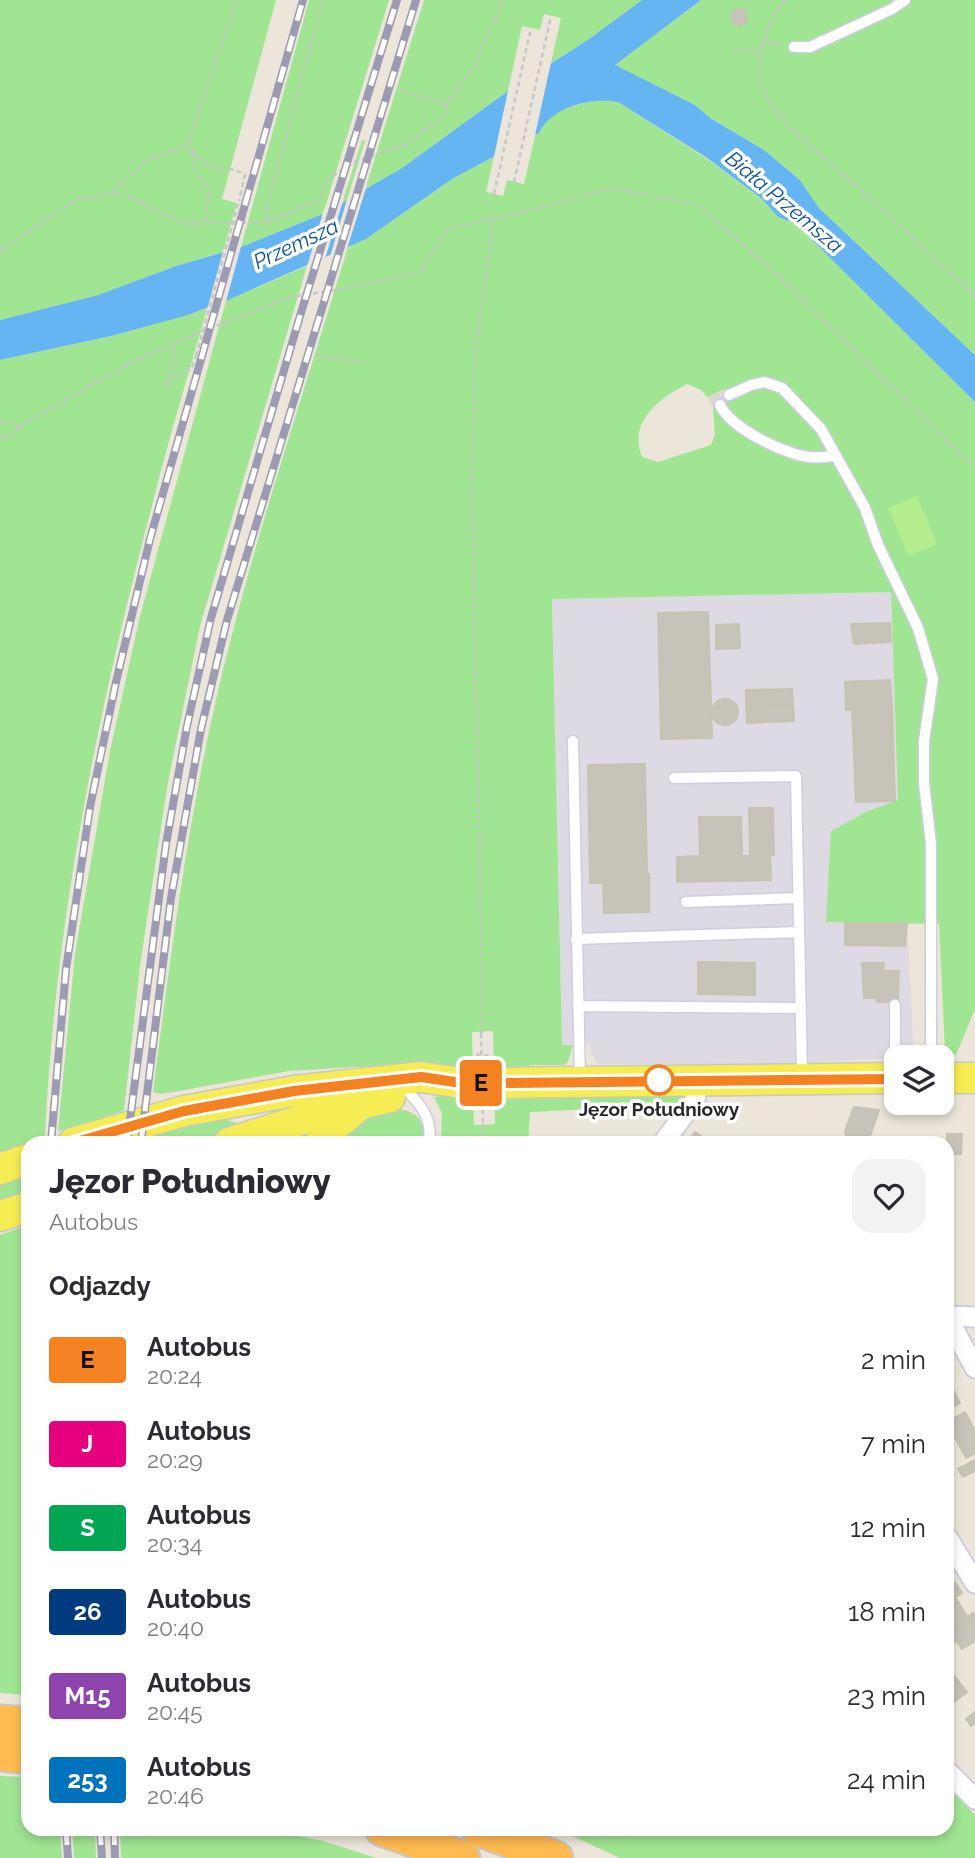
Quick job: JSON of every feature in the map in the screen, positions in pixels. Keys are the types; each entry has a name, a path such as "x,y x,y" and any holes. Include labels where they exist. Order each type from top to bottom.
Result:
{"highway":[{"path":"0,1722 21,1724"},
{"path":"0,1754 21,1756"},
{"path":"402,1836 463,1858"},
{"path":"497,1836 556,1858"}],"main road":[{"path":"94,1136 205,1106 294,1091 421,1077 462,1083 884,1079"},
{"path":"954,1078 975,1078"},
{"path":"264,1136 369,1100 438,1091 462,1083"},
{"path":"254,1136 269,1110 294,1091"},
{"path":"326,1136 347,1113 369,1100"},
{"path":"205,1106 235,1115 250,1124 252,1136"},
{"path":"0,1169 21,1162"},
{"path":"0,1216 21,1209"}],"street":[{"path":"668,1136 695,1100 698,1080"},
{"path":"954,1317 975,1317"},
{"path":"954,1330 975,1368"},
{"path":"954,1548 975,1583"},
{"path":"954,1778 975,1800"}],"lane":[{"path":"794,47 810,47 892,9 905,0"},
{"path":"729,395 764,382 782,388 821,429 865,508 878,545 918,628 933,680 924,741 931,844 930,1045"},
{"path":"720,405 726,417 789,452 812,457 835,456"},
{"path":"573,741 580,1081"},
{"path":"674,778 796,776 802,1079"},
{"path":"687,902 798,898"},
{"path":"576,939 799,932"},
{"path":"895,1005 896,1045"},
{"path":"578,1006 801,1008"},
{"path":"411,1094 424,1109 430,1127 429,1136"}],"path":[{"path":"110,194 145,162 188,145 237,0"},
{"path":"268,222 267,208 323,0"},
{"path":"1,248 76,200 110,194 129,198 186,224 268,222 320,199 329,178 355,162 408,144 443,115 477,61 503,0"},
{"path":"786,0 771,23 761,52 760,70 764,89 773,107 804,141 975,297"},
{"path":"514,182 551,16"},
{"path":"494,194 531,28"},
{"path":"765,42 794,47"},
{"path":"734,49 761,52"},
{"path":"401,91 447,105"},
{"path":"174,344 175,357 166,386 185,370 191,369 196,356 245,175 234,168 221,170 207,166 188,145"},
{"path":"192,151 195,168 209,192 206,223"},
{"path":"0,438 15,435 19,426 138,360 291,297 372,284 421,271 447,229 611,188 698,205 779,277 975,468"},
{"path":"483,1136 471,476 475,359 493,219"},
{"path":"318,355 364,363"},
{"path":"0,422 19,426"}],"shaded area":[{"path":"725,389 731,400 713,408 707,397"},
{"path":"891,592 898,800 868,811 826,922 907,923 913,1045 884,1045 884,1059 780,1064 597,1064 589,1044 562,1045 552,599"}],"green space":[{"path":"0,0 276,0 222,199 237,203 223,252 98,295 0,320"},
{"path":"309,0 389,0 323,214 241,247"},
{"path":"424,0 642,0 551,63 561,18 544,14 540,30 522,26 508,91 402,168 365,190"},
{"path":"701,0 975,0 975,355 819,208 800,180 764,150 710,118 695,105 614,65"},
{"path":"603,99 618,102 704,157 761,198 778,217 796,224 975,402 975,1009 956,1055 954,1045 945,1045 939,924 826,922 831,831 868,811 898,800 891,592 552,599 562,1045 573,1045 568,1062 564,1065 530,1065 524,1070 494,1070 493,1031 472,1032 473,1070 438,1070 439,1062 289,1071 162,1094 153,1092 190,830 222,674 266,513 348,247 366,239 452,179 494,157 486,192 503,196 507,180 524,184 535,136 544,122 580,104","holes":["687,384 701,390 707,397 725,389 731,399 713,408 715,434 711,445 658,462 642,457 639,433 642,422 656,404"]},
{"path":"362,140 365,141 347,200 342,203"},
{"path":"307,266 200,626 168,782 140,966 124,1111 58,1131 75,954 110,751 140,616 226,301"},
{"path":"207,309 159,478 97,737 58,975 45,1136 21,1136 21,1145 0,1152 0,360 111,336"},
{"path":"917,496 937,544 908,556 888,508"},
{"path":"473,1092 474,1125 495,1124 494,1093 514,1092 523,1098 686,1096 686,1104 675,1113 656,1106 530,1112 528,1136 441,1136 442,1113 434,1097"},
{"path":"389,1108 403,1110 419,1118 425,1136 341,1136 357,1119"},
{"path":"221,1118 242,1125 242,1131 223,1136 150,1136 150,1129"},
{"path":"21,1172 21,1199 0,1206 0,1180"},
{"path":"21,1228 21,1694 0,1693 0,1235"},
{"path":"0,1776 21,1777 21,1836 60,1836 62,1858 0,1858"},
{"path":"954,1793 975,1815 975,1858 620,1858 572,1836 954,1836"},
{"path":"72,1836 95,1836 96,1858 74,1858"},
{"path":"120,1836 298,1836 376,1858 121,1858"}],"water":[{"path":"642,0 701,0 615,65 695,105 710,118 764,150 800,180 819,208 975,355 975,402 796,224 778,217 761,198 704,156 618,102 608,101 585,103 562,110 545,124 539,133 452,179 366,239 226,301 188,315 111,336 0,360 0,320 98,295 176,266 241,247 323,214 402,168 508,91 589,39"}],"pier":[{"path":"552,58 534,140 493,161 509,86"},
{"path":"367,185 346,252 329,260 348,196"},
{"path":"344,198 324,262 306,270 324,209"},
{"path":"242,243 225,305 206,313 224,248"}],"building":[{"path":"738,8 745,10 747,20 740,26 732,22 731,13"},
{"path":"708,612 712,738 661,739 658,613"},
{"path":"890,623 891,642 854,644 851,624"},
{"path":"739,624 740,648 716,649 716,625"},
{"path":"890,680 892,708 846,710 845,682"},
{"path":"792,689 793,705 746,706 746,690"},
{"path":"725,699 734,703 738,712 734,721 725,725 716,721 712,712 716,703"},
{"path":"793,705 794,721 747,723 746,706"},
{"path":"892,708 895,801 856,802 852,710"},
{"path":"645,764 647,874 603,875 603,883 590,883 588,765"},
{"path":"749,808 773,808 774,855 770,855 771,880 677,882 677,857 700,856 699,817 741,817 742,856 750,856"},
{"path":"649,874 649,912 604,913 603,875"},
{"path":"845,923 907,923 905,946 845,945"},
{"path":"698,962 755,963 755,995 698,994"},
{"path":"862,963 884,963 883,971 899,971 898,999 894,999 894,1002 877,1002 876,998 864,998"},
{"path":"854,1107 879,1110 870,1136 849,1136 845,1131"},
{"path":"962,1134 961,1154 954,1154 954,1136 947,1136"},
{"path":"954,1391 960,1403 954,1406"},
{"path":"965,1412 975,1431 975,1453 966,1458 954,1435 954,1418"},
{"path":"975,1460 975,1471 963,1477 958,1469"},
{"path":"954,1583 962,1593 955,1597 967,1616 954,1625"},
{"path":"973,1613 975,1641 962,1649 957,1641 954,1643 954,1625"},
{"path":"954,1675 967,1692 954,1702"},
{"path":"975,1712 975,1723 971,1726 966,1719"}],"railway":[{"path":"52,1136 66,969 90,807 116,682 150,539 303,0"},
{"path":"128,1136 166,844 187,726 211,618 397,0"},
{"path":"142,1136 171,898 201,729 227,620 416,0"},
{"path":"66,1836 68,1858"},
{"path":"100,1836 102,1858"},
{"path":"114,1836 115,1858"}],"bus line":[{"name":"E","path":"94,1136 205,1106 294,1091 421,1077 462,1083 884,1079"}],"place":[{"name":"Jęzor Południowy","path":"659,1080"}],"water label":[{"name":"Biała Przemsza","path":"784,202"},
{"name":"Przemsza","path":"296,244"}]}
